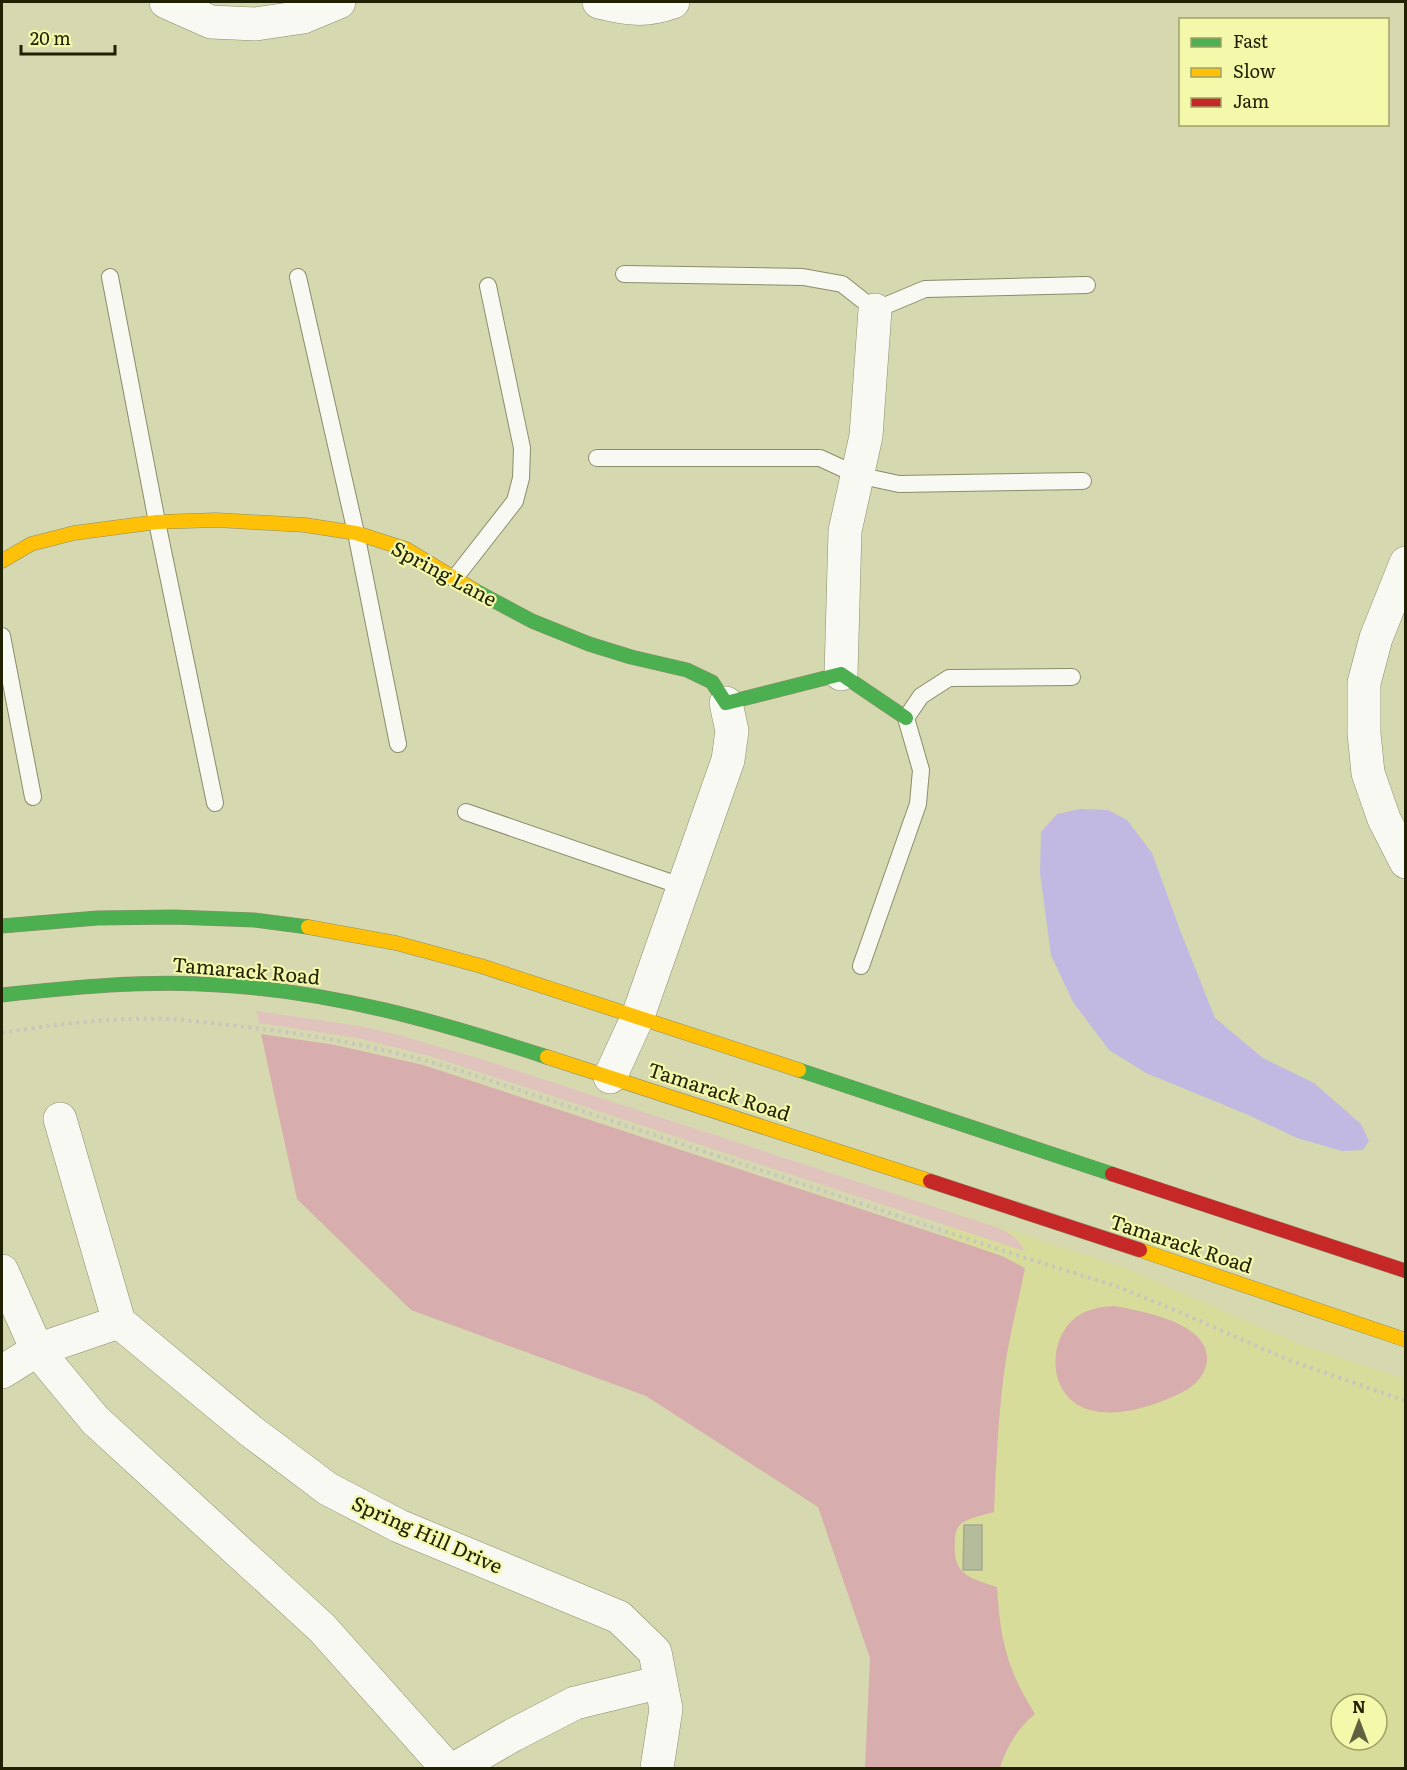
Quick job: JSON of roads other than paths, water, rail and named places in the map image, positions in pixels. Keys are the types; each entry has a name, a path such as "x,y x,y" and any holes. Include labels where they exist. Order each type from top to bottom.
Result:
{"street":[{"path":"166,2 211,22 256,24 303,17 339,2"},
{"path":"599,2 623,8 655,8 673,2"},
{"path":"841,674 845,531 866,436 875,310"},
{"name":"Spring Lane","path":"2,561 31,544 74,532 157,522 227,520 305,525 356,533 406,549 454,579 532,621 589,644 687,670 712,682 726,703 732,731 728,760 638,1016 610,1077"},
{"path":"1406,563 1376,638 1364,683 1364,733 1368,773 1384,819 1406,862"},
{"path":"726,703 841,674 906,718"},
{"path":"2,926 97,918 174,917 254,920 328,930 396,943 481,966 638,1016 1406,1271"},
{"name":"Tamarack Road","path":"2,995 107,985 180,983 251,987 323,997 394,1011 477,1034 939,1183 1406,1340"},
{"path":"2,1372 37,1350 118,1322 60,1119"},
{"path":"2,1271 37,1350 95,1420 322,1628 447,1768"},
{"name":"Spring Hill Drive","path":"118,1322 252,1432 328,1489 399,1526 620,1617 655,1652 666,1709 657,1768"},
{"path":"456,1768 574,1703 661,1682"}],"lane":[{"path":"624,274 803,277 842,284 875,310 925,289 1087,285"},
{"path":"110,277 157,522 215,803"},
{"path":"298,277 356,533 398,744"},
{"path":"454,579 515,501 521,478 522,448 488,286"},
{"path":"597,458 820,458 857,475 899,484 1083,482"},
{"path":"2,636 33,797"},
{"path":"861,966 918,804 921,770 906,718 921,696 949,678 1072,677"},
{"path":"466,812 684,887"}]}
